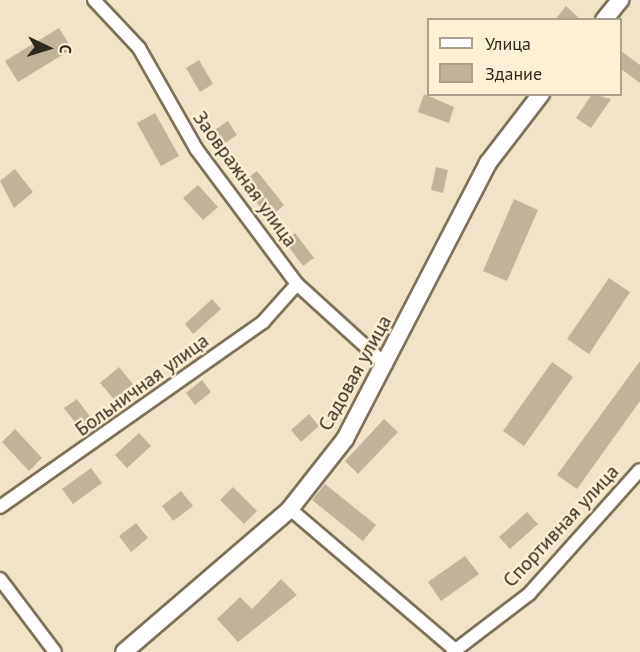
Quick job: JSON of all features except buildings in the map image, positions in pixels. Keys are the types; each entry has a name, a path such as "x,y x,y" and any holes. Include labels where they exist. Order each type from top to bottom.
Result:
{"street":[{"name":"Заовражная улица","path":"94,0 139,48 197,150 297,284 386,365"},
{"path":"606,18 620,0"},
{"name":"Садовая улица","path":"124,652 290,509 345,439 386,365 488,163 539,96"},
{"name":"Больничная улица","path":"0,507 263,322 297,284"},
{"name":"Спортивная улица","path":"454,651 529,594 640,470"},
{"path":"290,509 454,651"},
{"path":"0,579 55,652"}]}
